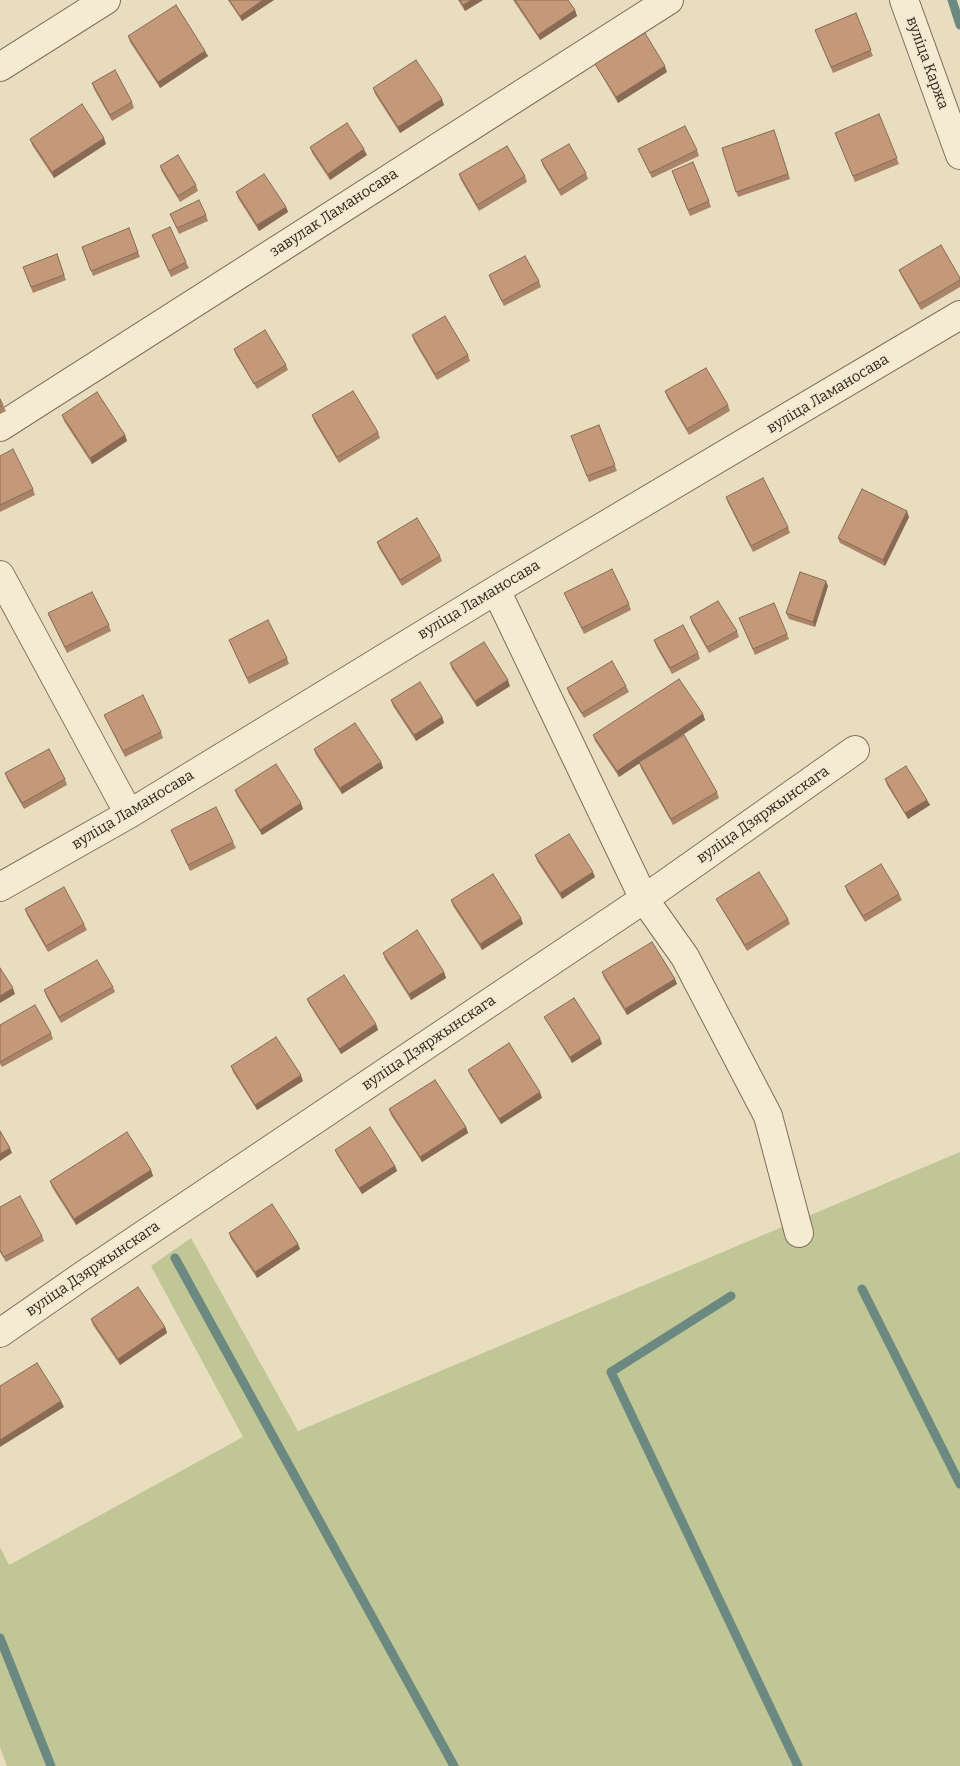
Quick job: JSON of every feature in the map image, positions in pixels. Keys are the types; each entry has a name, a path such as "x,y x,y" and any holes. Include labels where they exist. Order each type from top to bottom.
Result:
{"street":[{"path":"0,67 106,0"},
{"name":"завулак Ламаносава","path":"0,427 669,0"},
{"name":"вуліца Каржа","path":"904,0 960,155"},
{"name":"вуліца Ламаносава","path":"0,887 128,814 496,590 960,315"},
{"path":"0,575 128,814"},
{"path":"496,590 644,899 685,957 768,1116 799,1233"},
{"name":"вуліца Дзяржынскага","path":"0,1333 644,899 855,750"}],"green space":[{"path":"960,1152 960,1766 7,1766 0,1747 0,1547 9,1565 243,1437 151,1266 191,1238 298,1431"}],"building":[{"path":"229,0 263,0 240,16"},
{"path":"460,0 472,0 463,5"},
{"path":"515,0 568,0 575,10 538,35"},
{"path":"176,5 205,51 158,82 128,36"},
{"path":"856,13 871,50 831,67 815,30"},
{"path":"645,33 665,66 616,97 595,64"},
{"path":"416,60 442,99 398,127 373,88"},
{"path":"115,70 132,102 110,115 92,83"},
{"path":"82,104 104,138 52,172 30,139"},
{"path":"879,114 897,158 853,176 835,133"},
{"path":"347,123 364,149 328,174 310,147"},
{"path":"685,126 697,150 650,173 638,149"},
{"path":"774,130 788,174 736,192 722,148"},
{"path":"569,144 586,173 559,190 541,160"},
{"path":"507,146 525,176 477,205 459,174"},
{"path":"178,155 196,185 178,196 160,166"},
{"path":"693,162 709,201 688,210 672,171"},
{"path":"264,174 286,207 257,225 236,192"},
{"path":"199,200 206,215 177,228 170,214"},
{"path":"170,227 186,262 169,271 152,235"},
{"path":"129,228 138,252 91,271 82,247"},
{"path":"941,245 960,280 919,304 899,270"},
{"path":"57,254 64,275 31,287 23,267"},
{"path":"525,256 539,281 502,301 489,275"},
{"path":"445,316 468,355 435,374 412,335"},
{"path":"265,330 286,365 254,384 234,349"},
{"path":"706,368 728,405 687,429 665,391"},
{"path":"353,391 378,432 337,457 312,415"},
{"path":"97,392 125,435 90,458 62,415"},
{"path":"599,425 615,465 587,476 571,436"},
{"path":"13,449 33,489 0,505 0,456"},
{"path":"763,478 788,527 751,546 726,497"},
{"path":"862,489 907,511 883,560 838,538"},
{"path":"417,518 440,556 400,580 377,542"},
{"path":"612,569 629,604 582,628 564,593"},
{"path":"800,572 826,581 813,622 786,613"},
{"path":"92,592 109,625 65,647 48,613"},
{"path":"718,601 737,631 707,647 690,617"},
{"path":"774,603 787,634 753,649 739,618"},
{"path":"268,620 287,658 247,678 229,640"},
{"path":"683,625 698,653 670,668 654,640"},
{"path":"484,642 508,680 475,701 450,663"},
{"path":"612,661 626,686 582,713 567,688"},
{"path":"679,679 703,714 617,771 593,735"},
{"path":"420,682 442,717 414,735 391,700"},
{"path":"143,695 161,732 123,751 104,715"},
{"path":"355,723 381,762 340,788 314,749"},
{"path":"684,735 717,792 671,819 639,762"},
{"path":"49,749 65,779 22,803 5,773"},
{"path":"276,764 301,803 260,830 235,790"},
{"path":"906,766 927,800 905,813 885,779"},
{"path":"216,807 233,842 188,865 171,830"},
{"path":"569,834 593,872 560,893 535,855"},
{"path":"881,864 899,894 863,916 845,886"},
{"path":"759,872 788,919 745,945 716,899"},
{"path":"493,874 521,918 480,944 451,900"},
{"path":"64,887 84,924 46,946 25,909"},
{"path":"417,930 444,972 409,994 383,953"},
{"path":"652,942 675,979 625,1009 602,972"},
{"path":"97,960 113,987 59,1017 44,990"},
{"path":"0,968 13,988 0,996"},
{"path":"344,975 376,1024 339,1049 307,999"},
{"path":"574,998 600,1038 570,1057 544,1017"},
{"path":"35,1005 51,1033 0,1062 0,1025"},
{"path":"276,1037 301,1075 255,1105 231,1066"},
{"path":"509,1043 540,1092 499,1119 468,1070"},
{"path":"435,1080 466,1127 420,1157 389,1109"},
{"path":"370,1127 395,1166 359,1188 335,1150"},
{"path":"0,1131 10,1148 0,1154"},
{"path":"127,1132 151,1170 74,1219 50,1181"},
{"path":"20,1196 42,1236 4,1257 0,1250 0,1207"},
{"path":"272,1204 298,1244 255,1272 229,1233"},
{"path":"138,1287 165,1327 118,1359 91,1319"},
{"path":"37,1363 61,1401 0,1440 0,1386"}],"waterway":[{"path":"952,0 960,25"},
{"path":"175,1258 454,1766"},
{"path":"862,1289 960,1484"},
{"path":"731,1296 611,1372 798,1766"},
{"path":"0,1638 51,1766"}]}
